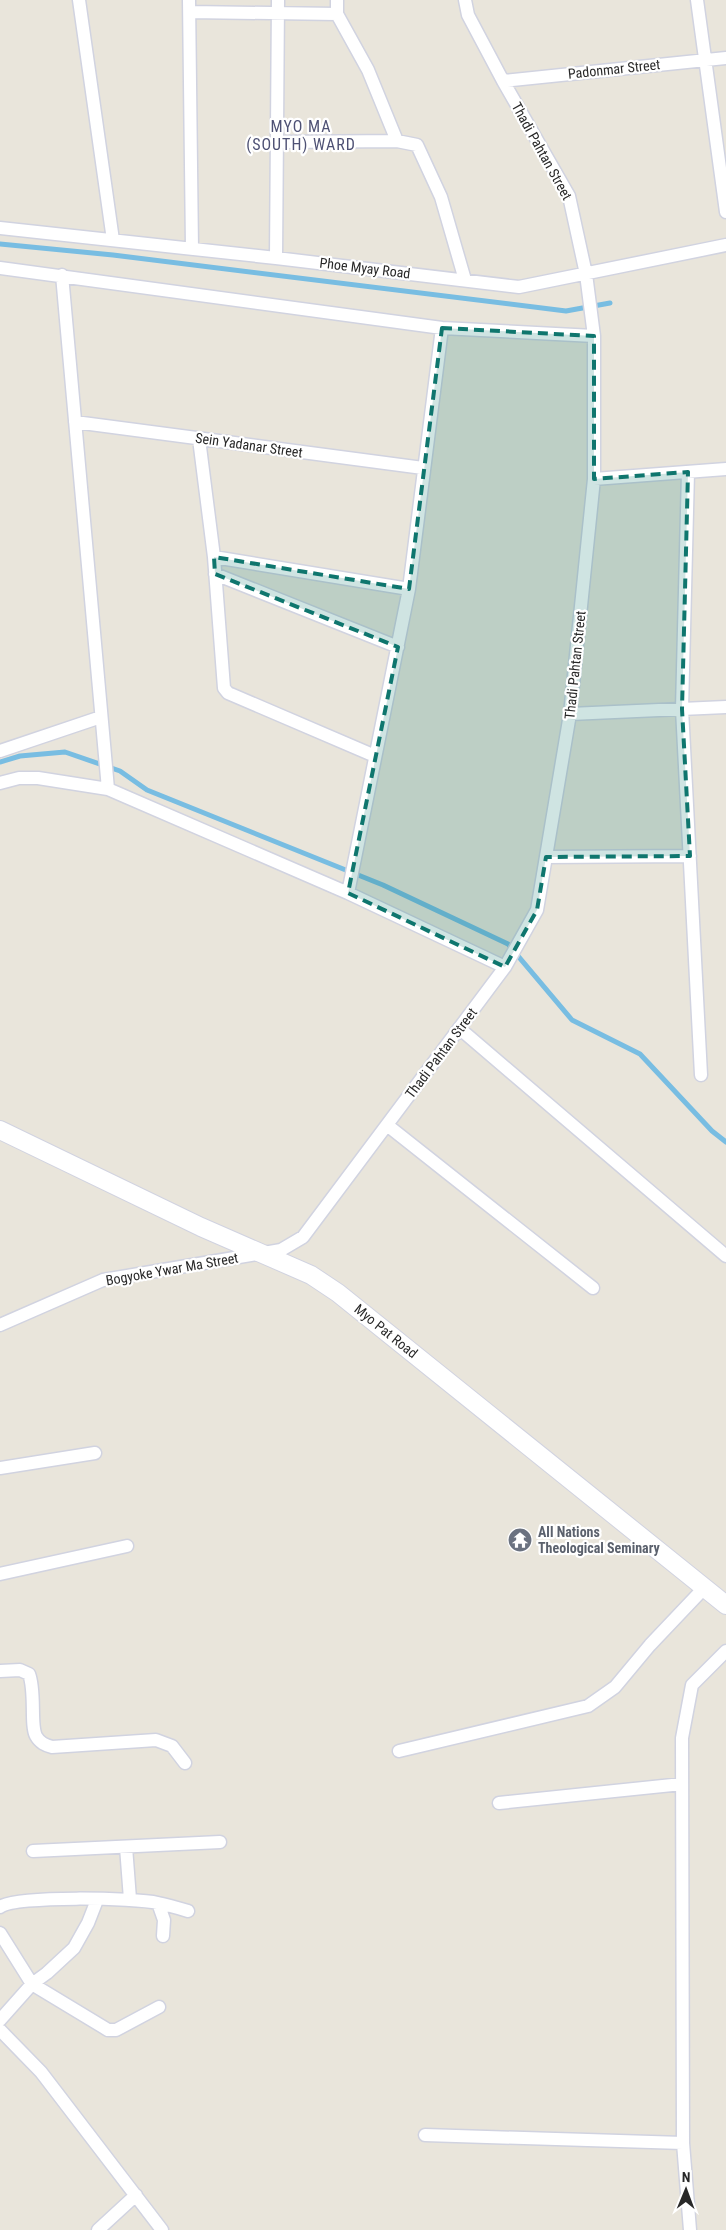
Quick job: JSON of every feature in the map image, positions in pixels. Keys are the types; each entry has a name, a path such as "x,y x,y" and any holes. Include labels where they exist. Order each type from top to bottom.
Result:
{"main road":[{"name":"Myo Pat Road","path":"0,1130 201,1227 311,1274 338,1293 705,1586 726,1605"}],"street":[{"path":"79,0 113,240"},
{"path":"337,0 337,14 368,70 398,141"},
{"name":"Thadi Pahtan Street","path":"262,1253 281,1250 303,1237 505,967 537,910 570,714 594,479 594,336 586,274 569,196 503,81 468,15 466,0"},
{"path":"697,0 726,212"},
{"path":"192,248 190,6 278,6 337,14"},
{"path":"276,258 278,6"},
{"name":"Padonmar Street","path":"503,81 726,58"},
{"path":"277,142 398,141 416,145 441,197 465,280"},
{"name":"Phoe Myay Road","path":"0,228 192,248 519,287 726,245"},
{"path":"0,268 442,328 594,336"},
{"path":"62,275 108,789"},
{"path":"348,893 408,589 442,328"},
{"name":"Sein Yadanar Street","path":"75,422 423,468"},
{"path":"199,439 214,557 224,688 228,693 375,756"},
{"path":"594,479 726,469"},
{"path":"688,472 682,709 701,1075"},
{"path":"214,557 408,589"},
{"path":"215,574 398,647"},
{"path":"570,714 726,707"},
{"path":"0,751 101,717"},
{"path":"0,783 19,778 38,778 108,789 348,893 505,967"},
{"path":"546,857 690,856"},
{"path":"459,1028 726,1256"},
{"path":"387,1125 593,1288"},
{"name":"Bogyoke Ywar Ma Street","path":"0,1325 103,1280 262,1253"},
{"path":"0,1468 95,1453"},
{"path":"0,1574 127,1546"},
{"path":"399,1751 588,1706 615,1687 650,1645 705,1586"},
{"path":"690,2230 683,2143 682,1738 692,1686 726,1650"},
{"path":"0,1671 20,1670 29,1674 33,1684 35,1735 42,1744 52,1747 156,1740 172,1746 185,1763"},
{"path":"499,1803 682,1784"},
{"path":"33,1851 220,1842"},
{"path":"126,1847 130,1899"},
{"path":"0,1907 19,1901 130,1899 158,1902 188,1911"},
{"path":"0,2020 32,1984 74,1948 88,1923 97,1900"},
{"path":"158,1902 164,1920 164,1936"},
{"path":"0,1933 32,1984 108,2030 116,2030 159,2008"},
{"path":"0,2030 41,2072 162,2230"},
{"path":"425,2135 683,2143"},
{"path":"98,2230 136,2195"}],"highlighted area":[{"path":"442,328 594,336 594,479 688,472 682,709 690,856 546,857 537,910 505,967 348,893 398,647 215,574 214,557 409,589"}],"waterway":[{"path":"0,244 113,255 566,311 610,303"},
{"path":"0,762 20,756 65,752 120,771 147,790 383,885 508,944 572,1020 640,1054 712,1131 726,1142"}],"place":[{"name":"All Nations Theological Seminary","path":"520,1540"}],"district":[{"name":"MYO MA (SOUTH) WARD","path":"301,135"}]}
